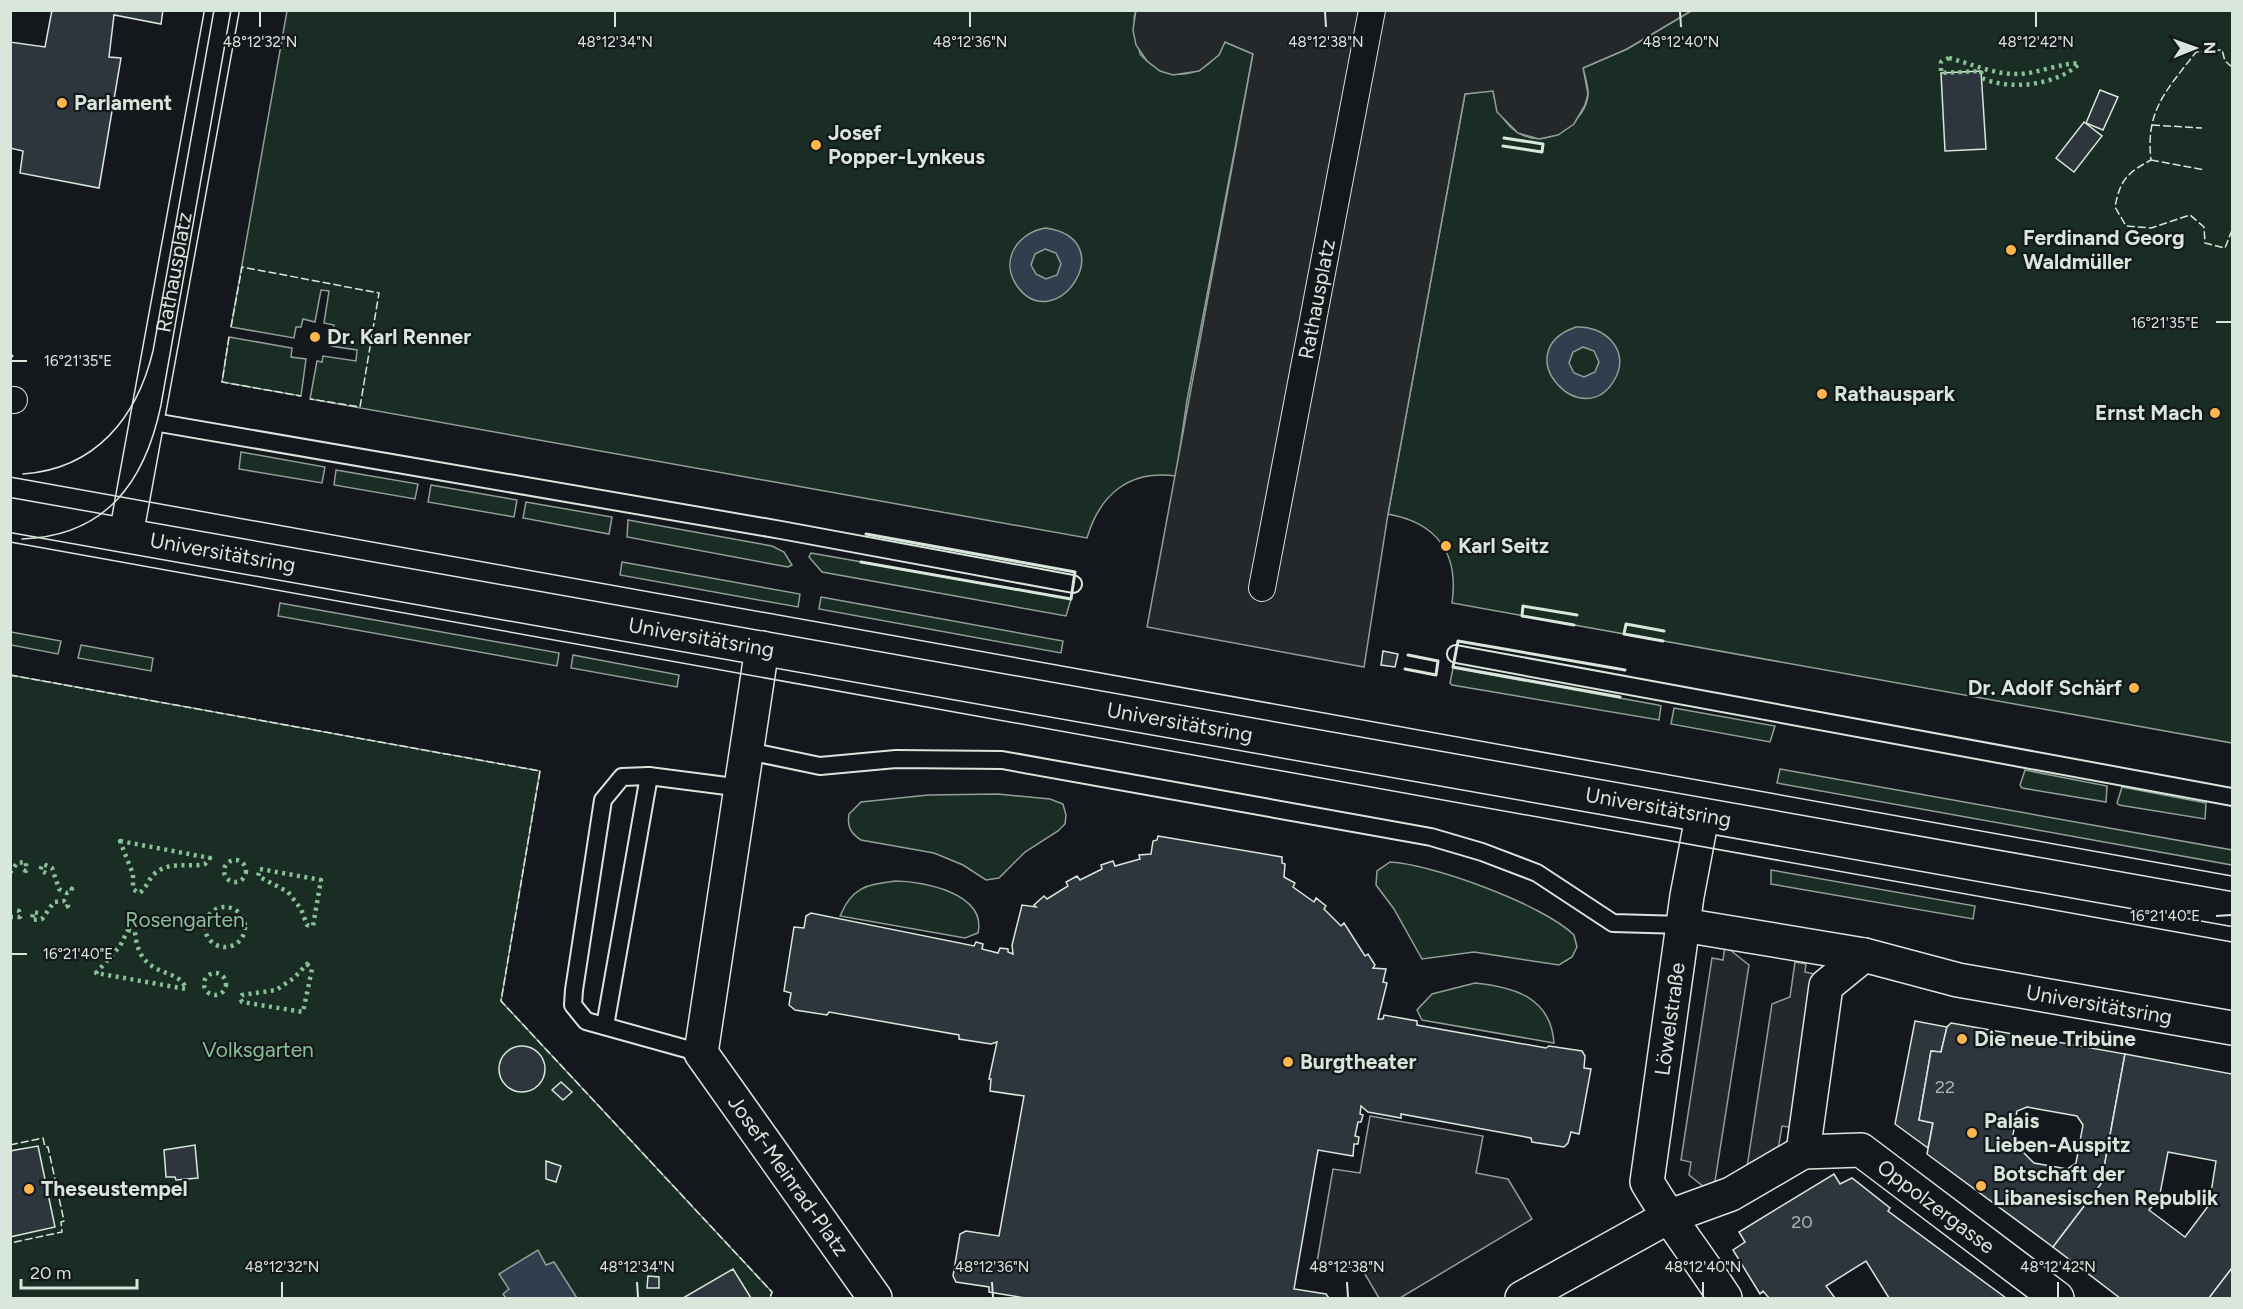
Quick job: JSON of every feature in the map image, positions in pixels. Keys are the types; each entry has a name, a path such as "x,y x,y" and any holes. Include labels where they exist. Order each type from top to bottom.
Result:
{"street":[{"name":"Rathausplatz","path":"126,535 222,10"},
{"name":"Rathausplatz","path":"1262,588 1372,10"},
{"name":"Universitätsring","path":"10,515 1249,733 1314,747 1702,817 2232,909"},
{"path":"701,1053 762,648"},
{"name":"Löwelstraße","path":"1702,817 1683,925 1647,1182 1668,1217 1699,1257 1725,1299"},
{"name":"Universitätsring","path":"1683,925 1864,955 1958,980 2232,1028"},
{"path":"1522,1299 1668,1217 1731,1194 1803,1152 1827,986 1864,955"},
{"name":"Josef-Meinrad-Platz","path":"701,1053 875,1299"},
{"name":"Oppolzergasse","path":"1803,1152 1861,1150 2056,1299"}],"lane":[{"path":"148,421 781,530 1073,584"},
{"path":"1456,654 2232,797"},
{"path":"748,751 820,766 896,759 1002,760 1431,837 1482,852 1537,873 1613,923 1683,925"},
{"path":"701,1053 586,1021 573,1005 603,800 622,777 649,776 742,788"},
{"path":"605,1026 649,776"}],"green space":[{"path":"1136,10 1134,18 1140,54 1162,71 1186,74 1197,71 1217,55 1225,42 1253,54 1187,400 1176,476 1144,477 1119,488 1108,497 1100,509 1087,538 310,399 317,361 322,362 323,356 356,361 357,350 331,346 334,325 324,323 329,291 321,290 315,322 303,319 301,327 296,327 294,338 231,327 287,11"},
{"name":"Rathauspark","path":"1691,11 2232,11 2232,743 1452,603 1452,569 1441,543 1420,525 1388,514 1465,94 1493,90 1502,117 1520,134 1531,138 1543,138 1556,134 1569,126 1582,113 1586,105 1588,89 1583,68 1627,49"},
{"path":"229,337 292,348 291,357 306,359 301,396 222,382"},
{"path":"241,452 325,467 322,483 239,469"},
{"path":"336,470 418,484 415,499 334,485"},
{"path":"431,485 517,500 514,517 428,502"},
{"path":"526,502 612,517 609,534 523,518"},
{"path":"628,520 772,546 784,552 792,565 788,567 627,537"},
{"path":"811,553 1071,599 1066,616 822,572 809,557"},
{"path":"622,562 800,594 798,607 620,575"},
{"path":"821,597 1063,641 1061,653 819,609"},
{"path":"280,603 559,653 557,666 278,616"},
{"path":"11,632 61,641 58,654 11,645"},
{"path":"81,645 153,658 151,671 78,658"},
{"path":"573,655 679,675 677,687 571,668"},
{"path":"1453,668 1658,705 1661,706 1659,720 1452,685 1450,683"},
{"name":"Volksgarten","path":"10,675 540,771 501,1001 772,1292 770,1298 11,1298"},
{"path":"1674,708 1775,726 1770,742 1671,724"},
{"path":"1780,769 2232,850 2232,865 1777,783"},
{"path":"2025,770 2107,786 2106,802 2022,788 2020,785"},
{"path":"2122,787 2206,803 2205,819 2119,805 2117,803"},
{"path":"998,794 1050,799 1063,804 1066,815 1065,824 1058,831 1025,852 999,878 986,880 963,865 934,853 861,840 854,835 848,822 849,814 861,802 928,795"},
{"path":"1390,862 1409,864 1459,878 1514,899 1559,923 1574,935 1577,947 1572,957 1559,965 1474,952 1422,959 1394,909 1376,885 1377,871"},
{"path":"1771,870 1975,906 1973,919 1771,884"},
{"path":"895,881 936,887 963,899 973,908 978,919 978,933 965,938 840,916 850,899 861,889"},
{"path":"1475,983 1517,992 1538,1005 1546,1015 1554,1043 1422,1020 1417,1010 1432,994"}],"shaded area":[{"path":"1136,10 1691,11 1627,49 1583,68 1588,94 1585,105 1574,124 1558,135 1539,139 1518,133 1497,112 1493,91 1465,94 1388,514 1364,667 1147,627 1253,54 1225,42 1219,55 1199,71 1173,75 1160,71 1147,61 1136,45 1133,30"},
{"path":"1725,946 1749,965 1713,1194 1689,1175 1691,1162 1681,1160 1712,958 1723,960"},
{"path":"1795,962 1806,964 1805,972 1819,975 1796,1128 1782,1126 1777,1156 1747,1167 1772,1004 1790,997"},
{"path":"1370,1116 1483,1136 1476,1173 1508,1179 1532,1219 1400,1298 1379,1298 1362,1269 1317,1262 1333,1169 1360,1173"}],"water":[{"path":"1046,228 1069,236 1080,250 1081,266 1075,281 1063,294 1049,301 1032,299 1017,286 1010,267 1014,249 1027,235","holes":["1045,249 1056,253 1061,264 1057,275 1046,279 1036,274 1031,265 1035,254"]},
{"path":"1576,327 1586,327 1604,335 1617,348 1619,367 1616,377 1602,393 1587,398 1571,395 1557,384 1549,370 1548,354 1556,339","holes":["1583,347 1594,351 1599,362 1595,372 1584,377 1574,373 1569,363 1573,352"]},
{"path":"538,1250 546,1265 554,1262 577,1298 506,1298 503,1294 509,1289 499,1274"}],"building":[{"name":"Parlament","path":"52,10 163,10 161,24 114,15 109,57 121,58 99,188 20,173 23,151 10,148 10,42 45,47"},
{"path":"1981,71 1986,149 1945,151 1941,73"},
{"path":"2100,90 2118,97 2103,130 2086,123"},
{"path":"2084,122 2102,136 2074,172 2056,158"},
{"path":"1383,651 1398,654 1395,667 1381,665"},
{"name":"Burgtheater","path":"1158,836 1282,857 1282,863 1285,864 1284,877 1295,883 1293,887 1314,902 1316,898 1326,906 1324,909 1341,926 1344,923 1365,956 1368,954 1375,965 1373,968 1386,969 1383,982 1387,983 1378,1019 1383,1019 1384,1015 1417,1021 1417,1025 1546,1048 1549,1046 1582,1051 1585,1056 1584,1068 1591,1069 1579,1134 1571,1132 1568,1143 1564,1147 1532,1142 1531,1138 1401,1114 1401,1118 1368,1112 1361,1106 1360,1114 1363,1115 1361,1122 1358,1122 1355,1136 1359,1137 1358,1144 1354,1144 1353,1156 1318,1150 1294,1289 1326,1294 1329,1298 1025,1298 989,1292 989,1287 956,1282 953,1276 960,1234 966,1231 999,1236 1024,1096 990,1091 991,1079 989,1079 997,1042 991,1044 959,1039 959,1035 829,1012 827,1015 795,1010 789,1005 791,993 784,991 794,927 804,928 806,916 811,913 974,946 976,942 983,944 982,949 998,953 1000,948 1008,949 1008,952 1013,954 1012,945 1022,905 1036,907 1034,905 1044,896 1047,899 1068,886 1066,882 1077,876 1080,880 1102,869 1101,865 1113,861 1115,866 1140,859 1139,855 1151,854 1153,841 1157,840"},
{"path":"1915,1021 1947,1027 1941,1052 1931,1051 1919,1120 1933,1123 1928,1148 1895,1124"},
{"name":"Palais Lieben-Auspitz","path":"1951,1023 2125,1054 2101,1184 2053,1247 1927,1154 1933,1123 1919,1120 1931,1051 1941,1052 1947,1027","holes":["2027,1107 2077,1116 2083,1125 2076,1163 2067,1169 2034,1163 2012,1141 2017,1111"]},
{"path":"522,1046 538,1053 545,1069 538,1085 522,1092 506,1085 499,1069 506,1053"},
{"path":"2125,1054 2232,1074 2232,1268 2209,1298 2120,1298 2053,1247 2101,1184","holes":["2168,1152 2216,1161 2209,1205 2185,1237 2149,1210 2159,1199"]},
{"path":"561,1082 572,1092 563,1100 552,1090"},
{"path":"195,1145 198,1178 176,1180 175,1177 166,1177 164,1150"},
{"name":"Theseustempel","path":"38,1146 55,1227 10,1237 10,1151"},
{"path":"546,1161 561,1166 556,1182 546,1179"},
{"path":"1834,1174 1840,1184 1852,1178 1890,1208 1888,1211 2006,1298 1889,1298 1866,1261 1826,1286 1835,1298 1769,1298 1763,1291 1760,1294 1733,1250 1745,1242 1739,1232"},
{"path":"2232,1268 2232,1298 2209,1298"},
{"path":"733,1269 751,1298 683,1298"},
{"path":"648,1276 659,1277 659,1288 647,1288"}],"tram line":[{"path":"23,474 49,470 72,462 92,450 124,418 146,375 153,351 214,10"},
{"path":"22,539 51,536 77,528 99,516 117,500 132,480 154,433 161,405 231,10"},
{"path":"10,477 2232,876"},
{"path":"10,542 2232,942"}],"hedge":[{"path":"1949,58 2010,74 2079,64 2058,77 2033,84 2019,85 1993,82 1982,78 1981,71 1941,73 1941,62 1949,58"},
{"path":"120,841 210,858 205,864 172,866 159,870 139,893 133,889 133,874 120,841"},
{"path":"235,860 243,863 246,871 243,879 235,882 227,879 224,871 227,863 235,860"},
{"path":"10,873 17,863 26,862 26,871 21,869"},
{"path":"46,873 40,870 43,864 52,868 59,889 67,893 72,889 68,887"},
{"path":"260,869 321,880 313,926 307,925 301,909 288,892 258,876 260,869"},
{"path":"38,913 33,912 32,920 42,919 54,902 64,901 68,906 63,908"},
{"path":"225,907 239,913 245,927 239,941 225,947 211,941 205,927 211,913 225,907"},
{"path":"10,917 20,917 19,911 14,910"},
{"path":"128,930 135,932 138,948 144,958 151,965 182,982 186,989 96,973 120,946 128,930"},
{"path":"307,964 312,969 303,1012 242,1002 240,998 242,995 276,990 294,978 307,964"},
{"path":"215,973 223,976 226,984 223,992 215,995 207,992 204,984 207,976 215,973"}],"fence":[{"path":"2232,67 2225,61 2222,50 2196,52 2168,89 2155,113 2150,142 2151,160 2126,178 2119,190 2115,207 2126,226 2151,228 2190,215 2204,227 2205,243 2225,248 2232,230"},
{"path":"2152,125 2202,128"},
{"path":"2151,160 2205,170"},
{"path":"231,327 242,267 379,293 360,407 310,399"},
{"path":"229,337 222,382 301,396"},
{"path":"10,675 540,771 501,1001 772,1292 770,1298"},
{"path":"10,1145 43,1138 45,1147 48,1147 64,1221 61,1222 62,1232 10,1243"}],"wall":[{"path":"1503,146 1542,152 1543,144 1504,138"},
{"path":"861,562 1071,599 1075,572 866,534"},
{"path":"1574,625 1522,616 1523,606 1577,615"},
{"path":"1663,641 1624,634 1626,624 1664,631"},
{"path":"1620,697 1453,667 1458,641 1625,670"},
{"path":"1405,669 1436,675 1438,661 1408,655"}],"place":[{"name":"Parlament","path":"62,103"},
{"name":"Josef Popper-Lynkeus","path":"816,145"},
{"name":"Ferdinand Georg Waldmüller","path":"2011,250"},
{"name":"Dr. Karl Renner","path":"315,337"},
{"name":"Rathauspark","path":"1822,394"},
{"name":"Ernst Mach","path":"2215,413"},
{"name":"Karl Seitz","path":"1446,546"},
{"name":"Dr. Adolf Schärf","path":"2134,688"},
{"name":"Die neue Tribüne","path":"1962,1039"},
{"name":"Burgtheater","path":"1288,1062"},
{"name":"Palais Lieben-Auspitz","path":"1972,1133"},
{"name":"Botschaft der Libanesischen Republik","path":"1981,1186"},
{"name":"Theseustempel","path":"29,1189"}],"park label":[{"name":"Rosengarten","path":"185,920"}]}
